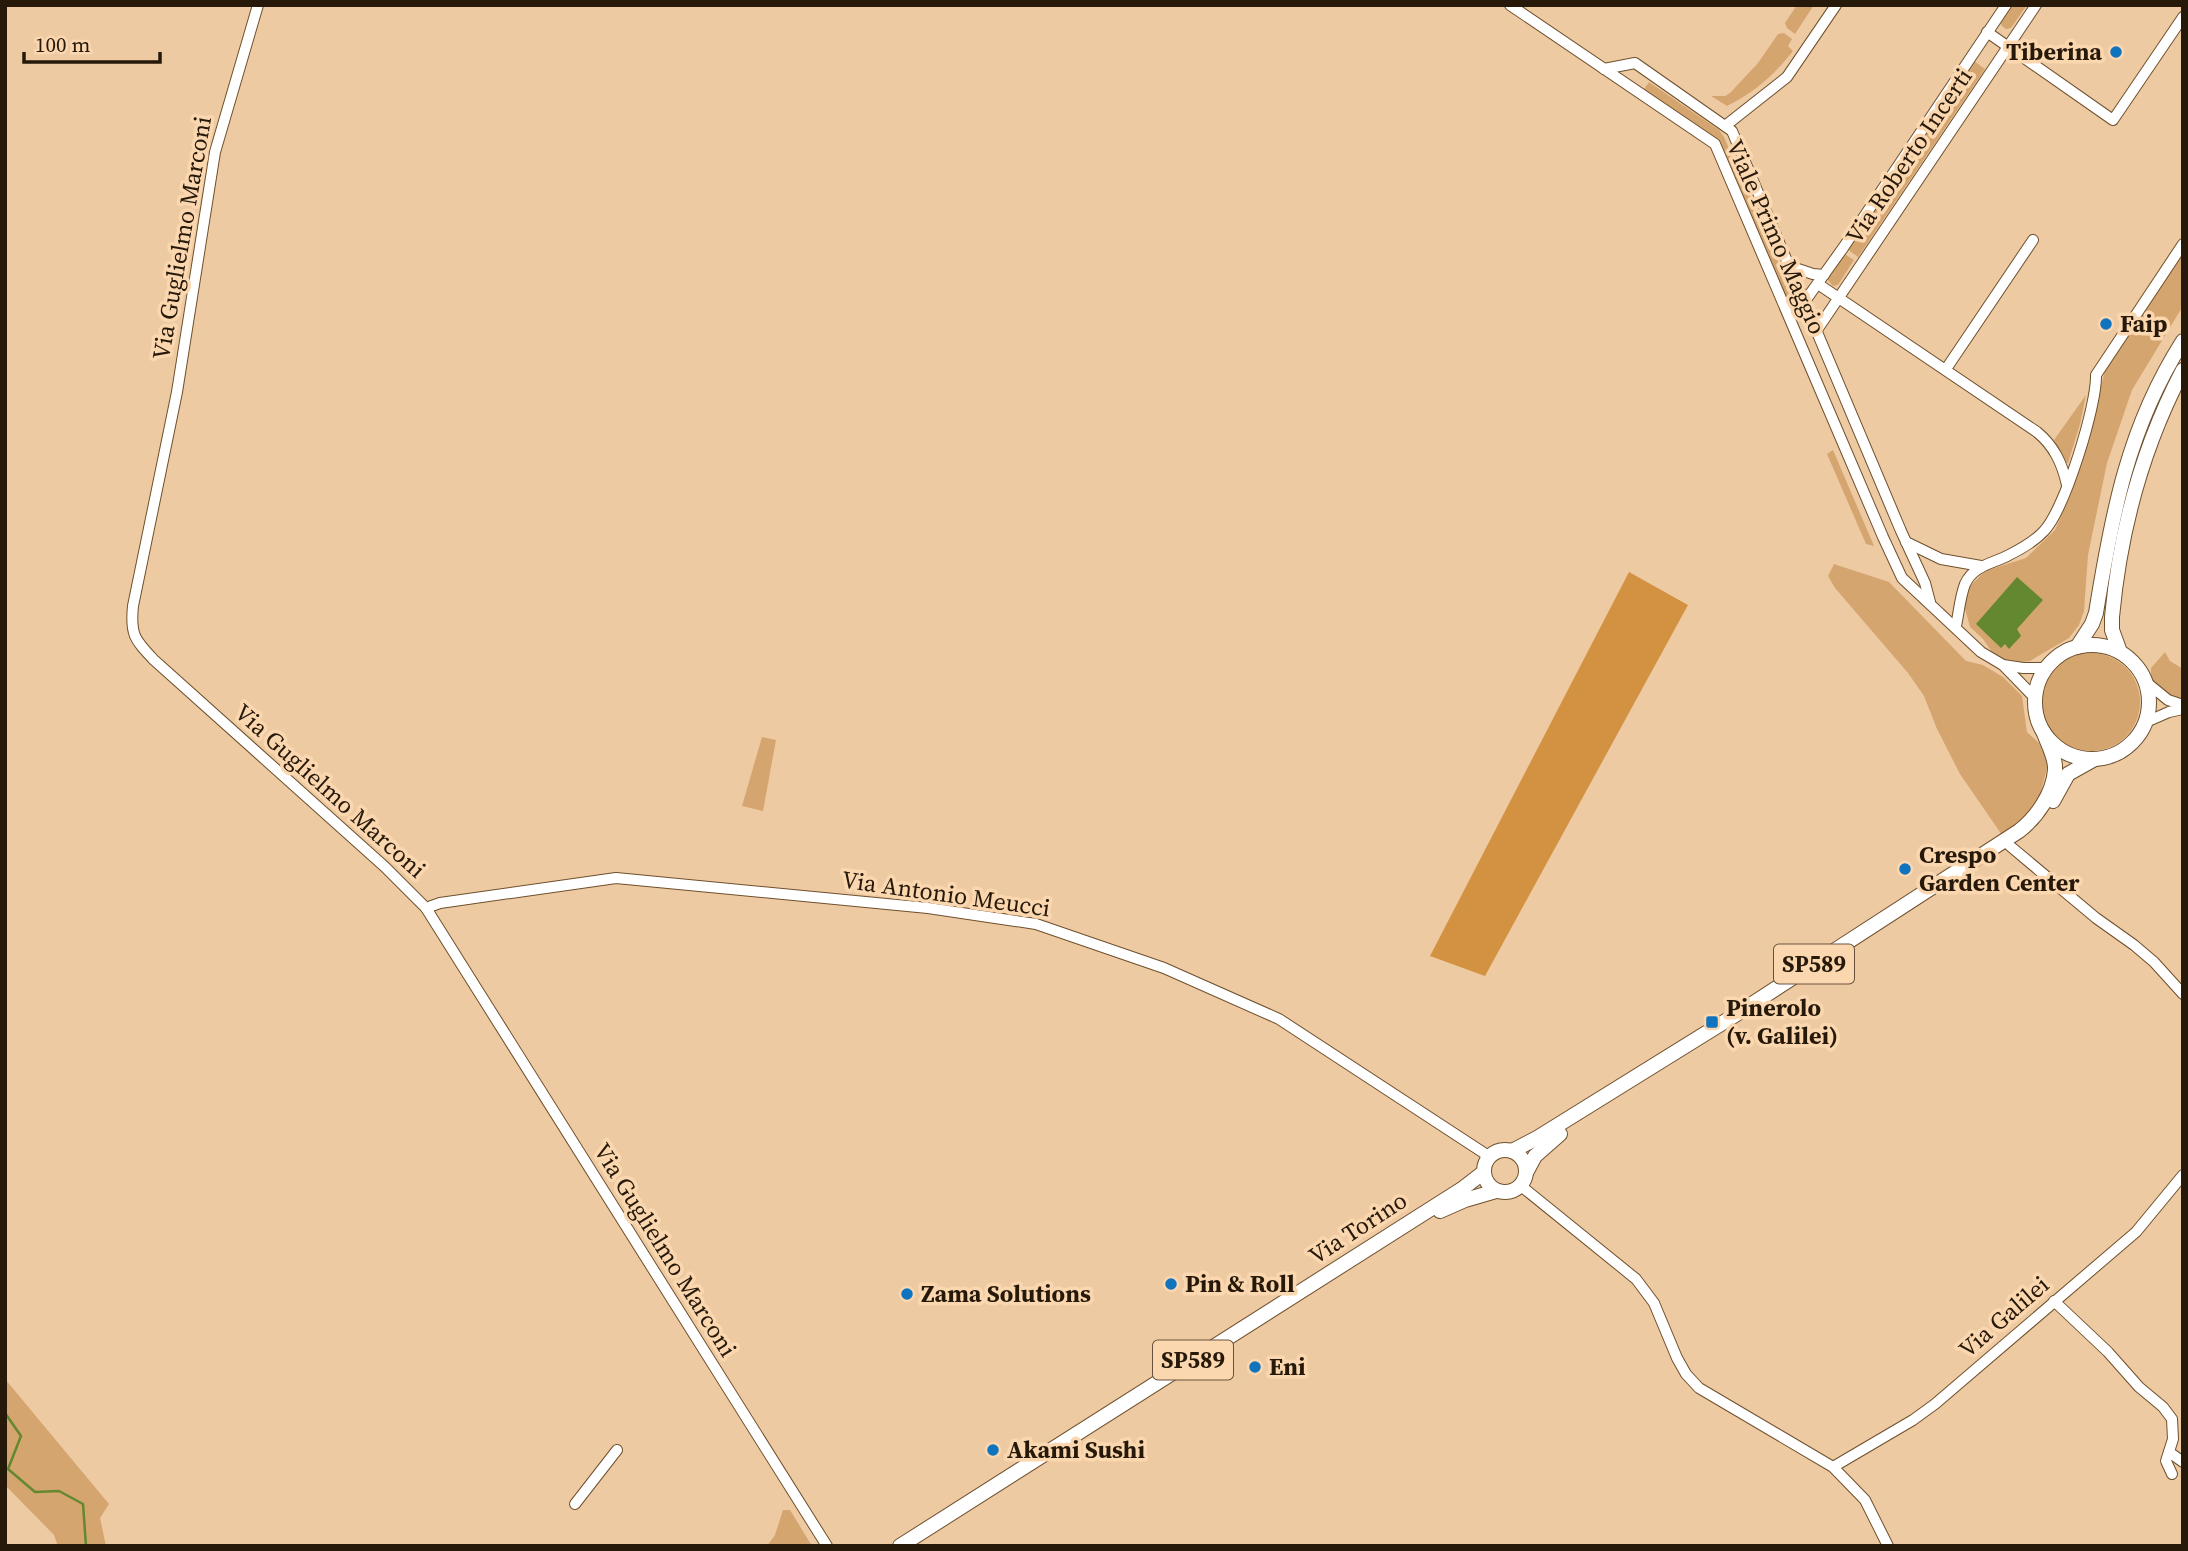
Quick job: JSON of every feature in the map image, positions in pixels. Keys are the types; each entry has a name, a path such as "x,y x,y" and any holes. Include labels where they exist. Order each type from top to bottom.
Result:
{"main road":[{"path":"2077,647 2096,613 2108,537 2125,466 2155,390 2183,341"},
{"path":"2120,652 2112,630 2112,617 2130,504 2151,436 2183,370"},
{"path":"2035,698 2038,682 2046,668 2060,655 2077,647 2106,647 2120,652 2140,670 2146,682 2149,709 2146,722"},
{"name":"SP589","path":"1490,1157 1498,1151 1512,1151 1537,1138 2019,831 2035,816 2050,790 2055,769 2038,722 2035,698"},
{"name":"SP589","path":"1496,1191 1513,1192 1521,1186 1535,1156 1547,1143 1572,1125 1758,1010 2034,830 2043,820 2068,774 2093,760 2110,757 2126,749 2138,737 2146,722"},
{"path":"2044,733 2064,752 2093,760"},
{"path":"1512,1151 1523,1158 1527,1171"},
{"path":"1490,1157 1484,1172 1488,1184 1496,1191"},
{"name":"Via Torino","path":"900,1546 1462,1189 1484,1172"},
{"name":"Via Torino","path":"913,1546 1425,1220 1465,1200 1496,1191"}],"street":[{"name":"Via Guglielmo Marconi","path":"258,5 215,152 177,392 132,606 131,626 134,637 154,660 385,867 426,908 823,1543"},
{"path":"1510,5 1604,69"},
{"path":"1725,125 1787,77 1836,5"},
{"name":"Via Roberto Incerti","path":"1805,301 2006,5"},
{"name":"Via Roberto Incerti","path":"1816,330 2036,5"},
{"path":"1987,33 2113,120 2183,17"},
{"name":"Viale Primo Maggio","path":"1604,69 1634,63 1732,131 1925,583 1930,602"},
{"name":"Viale Primo Maggio","path":"1604,69 1715,144 1902,578 1982,652 2003,665 2035,698"},
{"path":"1946,369 2034,240"},
{"path":"1956,626 1966,582 1981,566 2033,542 2055,516 2075,465 2096,388 2096,374 2183,244"},
{"path":"1789,266 1821,279 1839,297 2047,440 2063,466 2067,485"},
{"path":"1792,323 1810,314"},
{"path":"1883,537 1901,531"},
{"path":"1906,542 1941,559 1981,566"},
{"path":"2003,665 2046,668"},
{"path":"2146,682 2168,700 2183,707"},
{"path":"2146,722 2183,707"},
{"path":"2010,846 2096,918 2154,962 2183,995"},
{"name":"Via Antonio Meucci","path":"426,908 440,903 616,878 928,908 1036,923 1164,968 1279,1018 1490,1157"},
{"name":"Via Galilei","path":"1833,1467 1913,1420 2146,1222 2183,1175"},
{"path":"1521,1186 1636,1279 1654,1303 1676,1358 1699,1388 1833,1467 1865,1500 1888,1546"},
{"path":"2054,1301 2108,1352 2172,1419 2173,1438 2166,1461 2172,1474"},
{"path":"575,1504 617,1450"},
{"path":"2169,1452 2183,1462"}],"shaded area":[{"path":"1797,5 1814,5 1795,34 1785,23"},
{"path":"2011,5 2027,5 2011,28 2006,29 2001,25 2001,21"},
{"path":"1784,33 1792,39 1788,46 1793,51 1763,82 1727,106 1711,96 1725,96 1730,93 1758,63 1778,34"},
{"path":"1974,61 1985,69 1858,257 1847,249"},
{"path":"1649,82 1719,130 1724,137 1794,304 1786,304 1715,137 1644,89"},
{"path":"2183,250 2183,306 2132,390 2107,463 2088,555 2084,611 2079,625 2069,638 2030,661 2013,663 1994,655 1970,627 1964,605 1971,585 1985,571 2026,558 2055,530 2071,494 2107,364"},
{"path":"1843,253 1854,260 1838,285 1833,286 1826,278"},
{"path":"2086,395 2068,463 2064,462 2054,440"},
{"path":"1833,450 1874,546 1866,544 1827,454"},
{"path":"1834,564 1889,582 1966,661 1983,665 2003,677 2022,696 2027,732 2039,743 2048,764 2039,799 2021,826 2004,838 1960,774 1924,696 1908,673 1835,588 1828,576"},
{"path":"1629,572 1688,605 1485,976 1430,956"},
{"path":"2017,577 2043,600 2017,629 2021,636 2009,649 2005,644 2001,648 1976,624"},
{"path":"2165,652 2170,661 2183,669 2183,701 2163,694 2151,681 2151,668"},
{"path":"2091,653 2110,656 2126,667 2137,683 2140,702 2137,721 2126,737 2110,748 2091,751 2072,748 2056,737 2045,721 2042,702 2045,683 2056,667 2072,656"},
{"path":"762,737 776,740 763,811 742,806"},
{"path":"5,1379 109,1504 100,1518 106,1546 58,1546 54,1535 5,1485"},
{"path":"783,1510 790,1510 812,1546 767,1546 775,1535"}],"waterway":[{"path":"5,1413 21,1436 8,1469 35,1492 59,1491 83,1504 86,1546"}],"place":[{"name":"Tiberina","path":"2116,52"},
{"name":"Faip","path":"2106,324"},
{"name":"Crespo Garden Center","path":"1905,869"},
{"name":"Pinerolo (v. Galilei)","path":"1712,1022"},
{"name":"Pin & Roll","path":"1171,1284"},
{"name":"Zama Solutions","path":"907,1294"},
{"name":"Eni","path":"1255,1367"},
{"name":"Akami Sushi","path":"993,1450"}]}
